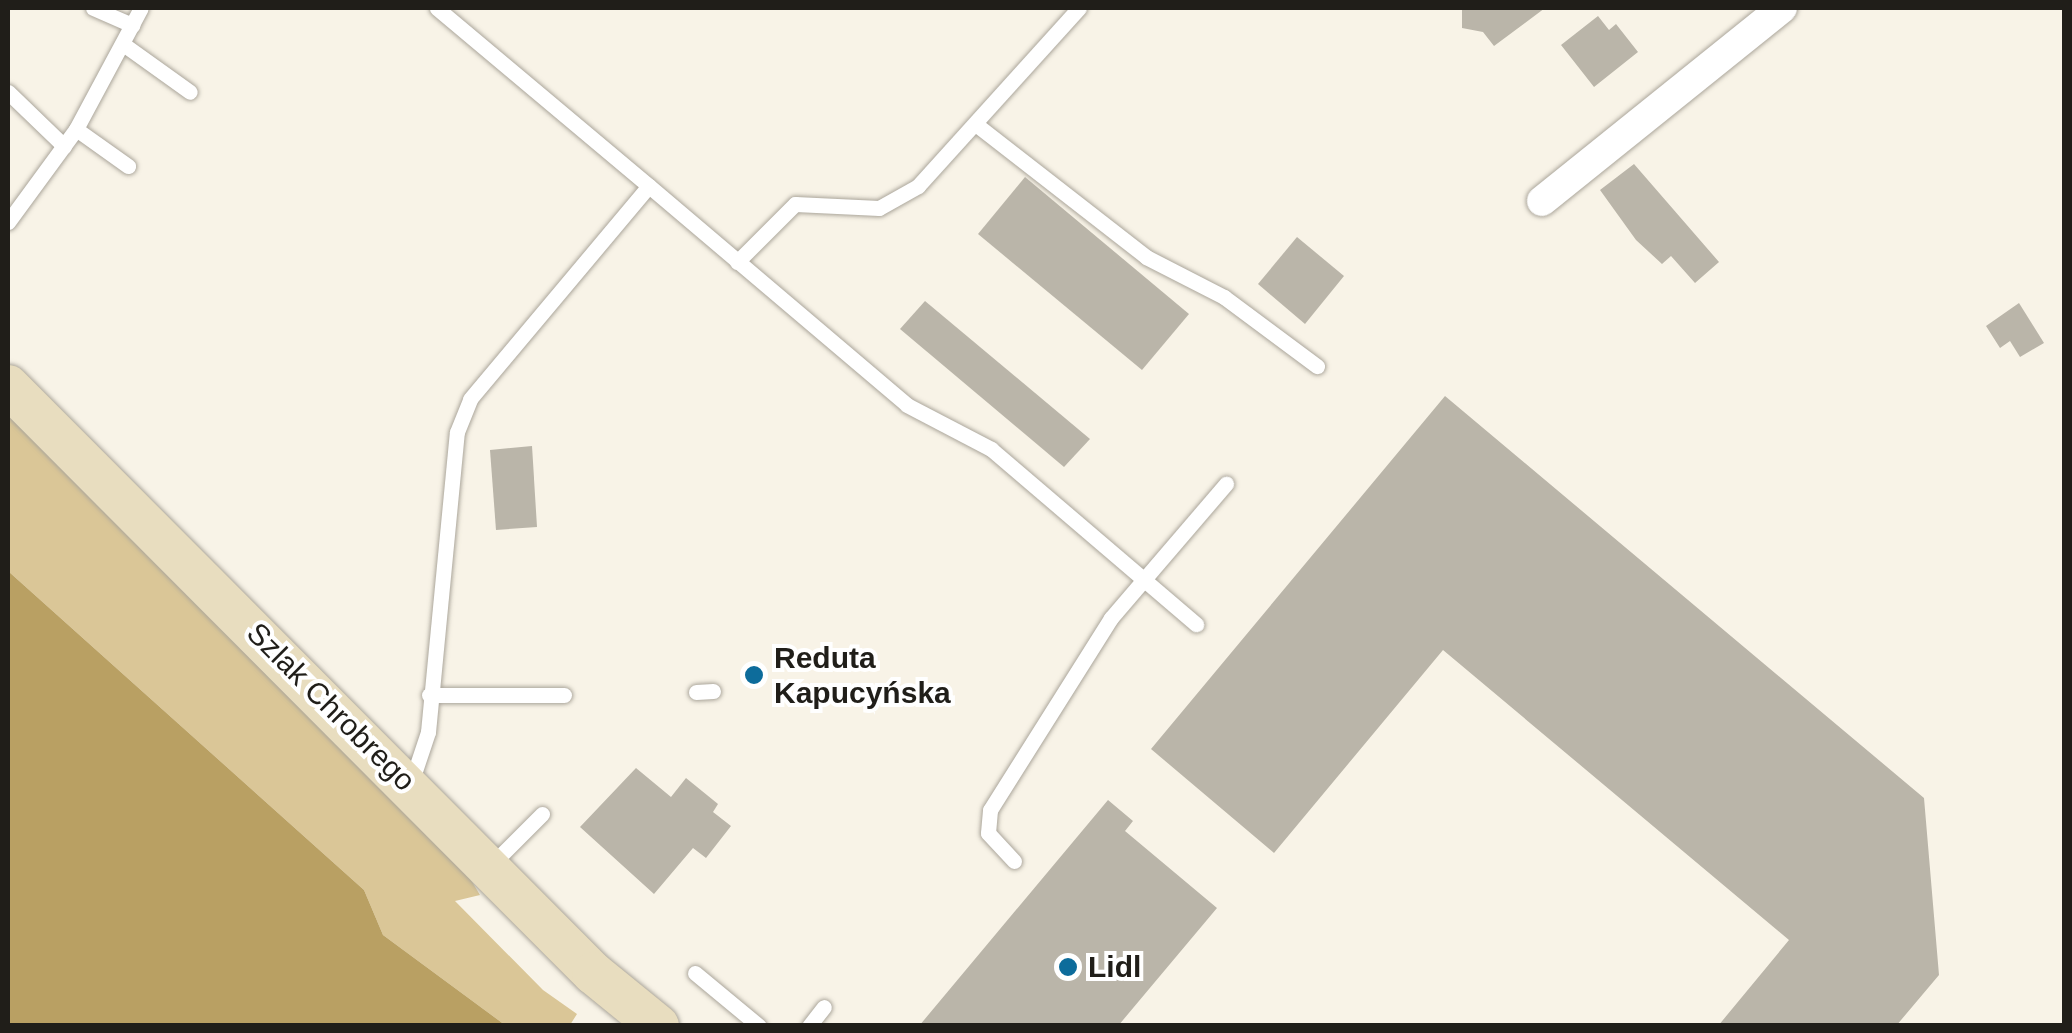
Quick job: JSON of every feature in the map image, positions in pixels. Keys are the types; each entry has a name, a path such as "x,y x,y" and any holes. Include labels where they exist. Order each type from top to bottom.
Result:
{"main road":[{"name":"Szlak Chrobrego","path":"8,386 592,973 658,1026"}],"street":[{"path":"1542,200 1782,8"}],"lane":[{"path":"94,8 132,25"},
{"path":"8,222 76,130 141,8"},
{"path":"438,8 907,405 991,449 1196,624"},
{"path":"737,262 795,204 879,208 918,186 978,126 1079,8"},
{"path":"123,44 190,92"},
{"path":"8,92 64,146"},
{"path":"978,126 1146,257 1224,297 1317,366"},
{"path":"76,130 128,166"},
{"path":"410,786 423,758 457,432 470,399 649,186"},
{"path":"1014,861 988,833 990,810 1076,668 1143,579 1226,484"},
{"path":"696,692 713,691"},
{"path":"429,694 564,694"},
{"path":"489,867 542,814"},
{"path":"695,974 759,1026"},
{"path":"809,1026 824,1007"}],"shaded area":[{"path":"8,412 465,870 480,895 455,901 543,990 577,1014 570,1025 505,1025 383,935 364,890 8,571"},
{"path":"8,571 364,890 383,935 505,1025 8,1025"}],"building":[{"path":"1462,8 1545,8 1494,46 1483,32 1462,28"},
{"path":"1598,16 1609,30 1616,24 1638,52 1594,87 1561,45"},
{"path":"1634,164 1719,262 1695,283 1671,256 1662,264 1636,240 1600,190"},
{"path":"1025,177 1189,314 1142,370 978,234"},
{"path":"1297,237 1344,276 1305,324 1258,284"},
{"path":"925,301 1090,439 1064,467 900,329"},
{"path":"2019,303 2044,343 2020,357 2010,341 2000,348 1986,326"},
{"path":"1445,396 1924,798 1939,975 1896,1026 1718,1026 1789,940 1443,650 1274,853 1151,749"},
{"path":"532,446 537,527 496,530 490,450"},
{"path":"636,768 671,797 686,778 718,804 713,812 731,826 706,858 693,848 654,894 580,827"},
{"name":"Lidl","path":"1108,800 1133,821 1125,831 1217,908 1118,1026 919,1026"}],"place":[{"name":"Reduta Kapucyńska","path":"754,675"},
{"name":"Lidl","path":"1068,967"}]}
